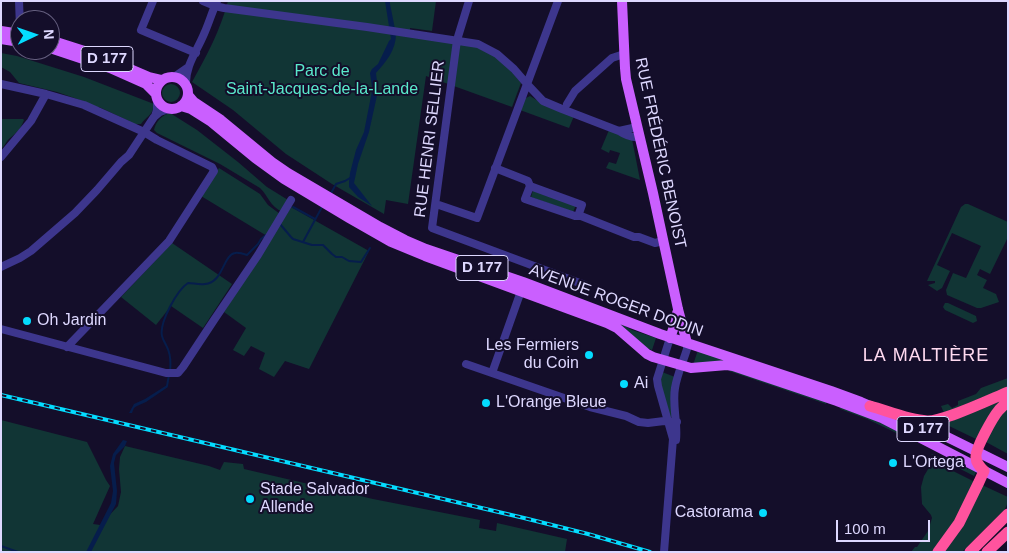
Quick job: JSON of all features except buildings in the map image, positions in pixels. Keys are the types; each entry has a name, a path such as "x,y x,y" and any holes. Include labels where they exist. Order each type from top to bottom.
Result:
{"highway":[{"path":"870,406 928,421 949,416 1008,392"},
{"path":"938,552 959,523 986,468 979,465 976,455 994,418 1008,401"},
{"path":"970,552 1008,514"},
{"path":"987,552 1008,532"}],"main road":[{"name":"RUE FRÉDÉRIC BENOIST","path":"622,1 626,78 687,343"},
{"name":"D 177","path":"60,43 100,56 149,77 162,80"},
{"name":"D 177","path":"60,51 110,68 146,84 156,97"},
{"path":"174,77 181,80 187,90 186,101 181,106 168,109 162,106 156,97 158,84 162,80 174,77"},
{"name":"AVENUE ROGER DODIN","path":"187,90 194,102 225,123 308,189"},
{"name":"AVENUE ROGER DODIN","path":"181,106 191,109 210,121 269,169 308,189 351,215 377,234 402,247 617,328 647,354 691,368 734,366 882,418 931,444 986,468"},
{"name":"AVENUE ROGER DODIN","path":"351,215 426,249 514,279 670,338 831,391 870,406 910,426 937,432 976,455"},
{"name":"RUE FRÉDÉRIC BENOIST","path":"670,338 678,309"},
{"path":"931,444 945,443 976,455"},
{"name":"D 177","path":"976,455 1008,467"},
{"name":"D 177","path":"986,468 1008,483"},
{"path":"986,468 1008,474"}],"street":[{"path":"153,1 141,30 196,54"},
{"path":"203,1 478,44 497,54 514,68 543,100 553,106 633,137 639,132"},
{"name":"RUE HENRI SELLIER","path":"470,1 457,40 432,228 585,285"},
{"path":"436,204 477,218 558,1"},
{"path":"174,77 187,68 196,54 216,4"},
{"path":"567,104 574,91 612,58 624,55"},
{"path":"187,68 187,90"},
{"path":"1,84 84,105 144,132 213,168 214,173 169,241 67,347"},
{"path":"2,156 31,121 46,94"},
{"path":"154,118 157,110 156,97"},
{"path":"1,267 31,251 65,222 129,155 154,118 160,112 168,109"},
{"path":"495,168 528,181 530,186 582,204 578,216"},
{"path":"530,186 525,199 634,237 655,243 663,241"},
{"path":"1,329 169,374 178,374 258,255 291,200"},
{"path":"492,373 521,291"},
{"path":"666,541 673,439 657,379 670,338"},
{"path":"665,552 677,422 675,415 675,389 687,349 687,343"},
{"path":"466,364 590,406 626,416 639,422 677,422"}],"green space":[{"name":"Parc de Saint-Jacques-de-la-Lande","path":"228,1 436,1 432,31 410,28 410,33 457,40 497,54 521,83 512,107 426,76 408,204 386,200 384,214 332,184 286,154 233,110 192,82 217,33"},
{"path":"1,53 10,55 10,60 30,60 84,77 154,104 153,110 141,124 131,124 129,121 83,101 57,92 19,83 10,72 1,67"},
{"path":"167,84 175,84 180,89 178,100 167,102 162,97 162,89"},
{"path":"530,96 543,104 574,116 569,128 520,110 524,99"},
{"path":"170,113 197,130 267,187 288,200 282,212 272,204 260,188 220,164 157,133 154,130 158,121"},
{"path":"1,119 24,120 18,130 1,149"},
{"path":"609,130 632,139 640,180 606,168 609,162 616,164 620,153 610,150 609,153 601,149"},
{"path":"219,168 260,194 268,205 280,214 267,236 201,196"},
{"path":"533,190 576,205 573,212 531,197"},
{"path":"965,204 1008,222 1008,237 990,274 980,269 977,275 987,280 983,288 996,294 999,302 981,308 947,295 946,290 953,273 966,278 981,246 952,233 937,265 950,271 942,288 937,291 928,285 935,283 935,281 927,281 961,207"},
{"path":"291,207 369,251 309,369 285,361 274,377 259,369 265,353 251,346 244,356 233,350 246,328 224,312"},
{"path":"172,243 232,284 203,328 171,306 156,325 121,297"},
{"path":"945,303 976,316 977,321 973,323 945,310 943,307"},
{"path":"616,321 632,330 656,338 652,350 647,348"},
{"path":"698,350 735,362 693,365"},
{"path":"729,371 827,401 826,404"},
{"path":"662,372 675,377 673,417 669,417 660,385"},
{"path":"1008,378 1008,387 944,413 941,406 948,404 952,408 958,405 958,401 976,394 981,388"},
{"path":"1003,396 976,439 947,425 946,419"},
{"path":"841,405 913,437 911,440 867,419 840,409"},
{"path":"1008,405 1008,454 986,442 998,415"},
{"name":"Stade Salvador Allende","path":"1,420 87,442 110,486 93,524 100,525 118,506 121,492 120,457 125,446 220,470 224,462 243,464 244,469 373,499 480,520 479,528 496,531 497,523 567,539 565,552 1,552"},
{"path":"931,454 967,468 967,470 968,468 976,472 974,476"},
{"path":"933,461 975,482 959,515 932,552 911,552 917,547 928,531 932,518 922,504 921,487 924,476"},
{"path":"982,485 1008,497 1005,509 962,552 941,552"}],"water":[{"path":"385,1 390,1 396,40 390,55 376,73 378,91 369,132 358,164 354,183 372,206 358,197 349,187 349,182 356,150 364,132 372,91 370,73 378,64 391,39"},
{"path":"167,385 168,387 134,408 132,413 129,413 134,404"},
{"path":"123,440 127,441 125,446 116,455 114,463 117,491 116,504 91,552 86,552 111,503 113,491 110,466 113,454"}],"waterway":[{"path":"330,195 336,184 350,178"},
{"path":"293,207 315,219"},
{"path":"303,242 322,207"},
{"path":"280,224 293,239 312,245 323,245 336,257 342,257 349,261 361,262 370,248"},
{"path":"170,371 170,356 162,337 162,330 166,315 179,292 188,283 203,284 216,279 231,255 235,253 247,255 266,235"},
{"path":"166,387 169,375"},
{"path":"1,546 18,552"}],"railway":[{"path":"1,395 524,518 650,552"}],"place":[{"name":"Oh Jardin","path":"27,321"},
{"name":"Les Fermiers du Coin","path":"589,355"},
{"name":"Ai","path":"624,384"},
{"name":"L'Orange Bleue","path":"486,403"},
{"name":"L'Ortega","path":"893,463"},
{"name":"Stade Salvador Allende","path":"250,499"},
{"name":"Castorama","path":"763,513"}],"district":[{"name":"LA MALTIÈRE","path":"926,356"}]}
